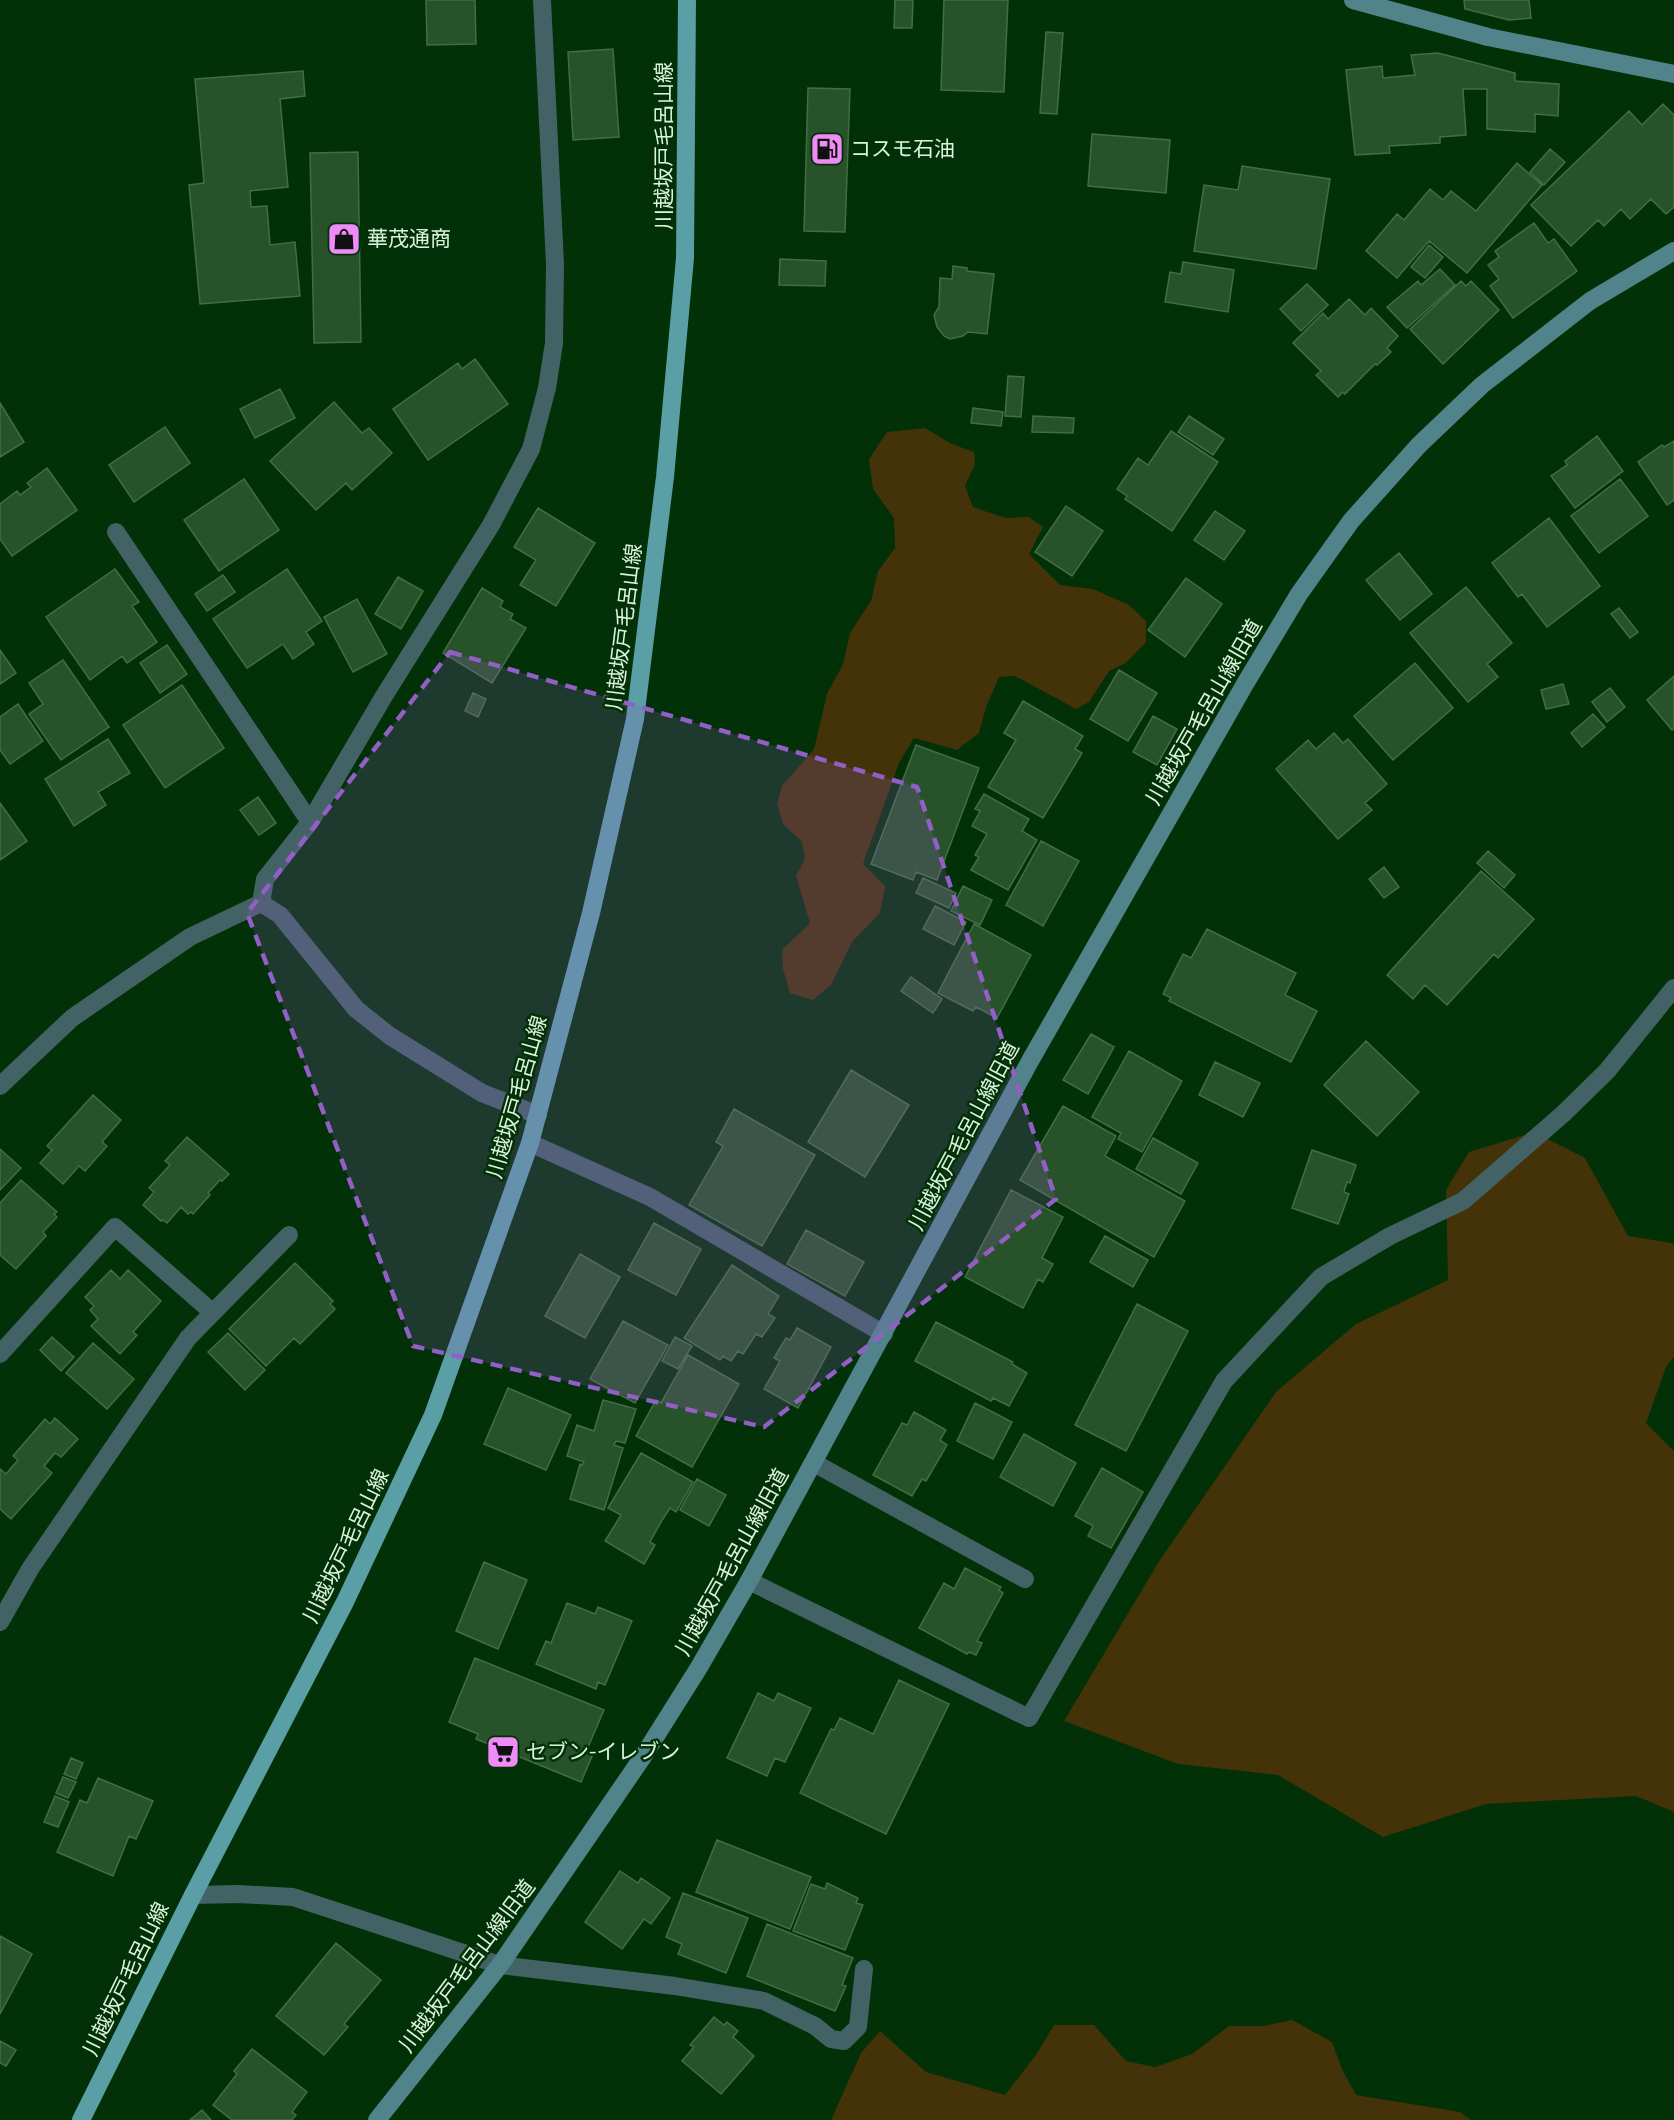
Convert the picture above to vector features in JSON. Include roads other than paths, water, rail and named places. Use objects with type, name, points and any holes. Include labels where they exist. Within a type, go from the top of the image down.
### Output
[{"type":"main road","name":"川越坂戸毛呂山線","points":[[81,2120],[193,1895],[345,1602],[433,1415],[530,1143],[591,913],[636,719],[665,477],[685,258],[687,0]]},
{"type":"street","points":[[261,903],[265,879],[310,822],[384,696],[491,525],[531,449],[547,388],[554,343],[555,264],[542,0]]},
{"type":"street","points":[[1353,0],[1488,37],[1674,74]]},
{"type":"street","name":"川越坂戸毛呂山線旧道","points":[[377,2120],[500,1965],[642,1758],[749,1581],[1030,1061],[1245,684],[1299,594],[1351,521],[1419,445],[1482,385],[1590,301],[1674,251]]},
{"type":"street","points":[[116,531],[310,822]]},
{"type":"street","points":[[261,903],[280,915],[356,1009],[390,1036],[482,1093],[538,1114]]},
{"type":"street","points":[[0,1086],[72,1018],[190,936],[261,903]]},
{"type":"street","points":[[749,1581],[1029,1718],[1224,1381],[1321,1277],[1390,1236],[1463,1201],[1513,1158],[1563,1114],[1606,1071],[1674,988]]},
{"type":"street","points":[[530,1143],[650,1197],[884,1334]]},
{"type":"street","points":[[0,1354],[115,1227],[212,1312]]},
{"type":"street","points":[[0,1622],[30,1569],[188,1338],[289,1235]]},
{"type":"street","points":[[814,1462],[1025,1579]]},
{"type":"street","points":[[193,1895],[239,1894],[293,1897],[500,1965],[675,1986],[764,2001],[815,2026],[831,2039],[844,2041],[858,2027],[864,1970]]},
{"type":"place","name":"コスモ石油","points":[[827,149]]},
{"type":"place","name":"華茂通商","points":[[344,239]]},
{"type":"place","name":"セブン-イレブン","points":[[503,1752]]}]
